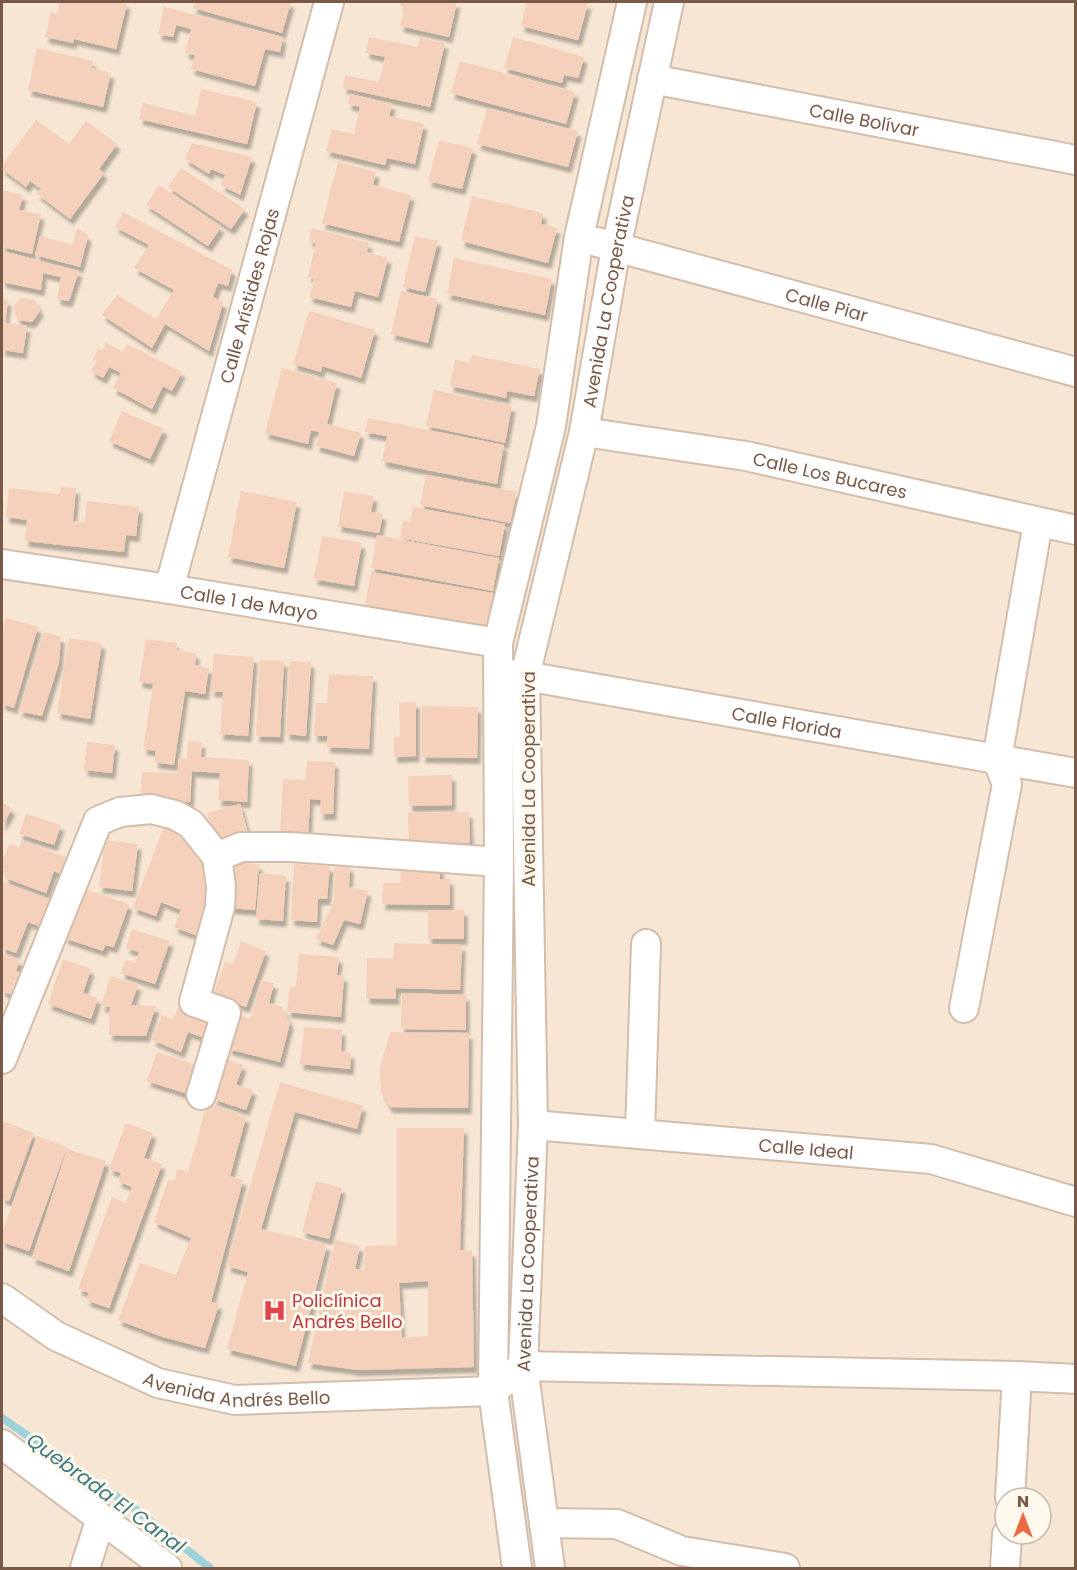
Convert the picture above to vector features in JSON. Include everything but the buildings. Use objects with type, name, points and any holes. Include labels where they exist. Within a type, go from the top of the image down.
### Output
[{"type":"street","name":"Calle Arístides Rojas","points":[[169,589],[328,2]]},
{"type":"street","name":"Avenida La Cooperativa","points":[[550,1569],[523,1366],[532,1125],[512,675],[498,643],[551,426],[579,237],[632,2]]},
{"type":"street","name":"Avenida La Cooperativa","points":[[517,1569],[493,1391],[499,862],[512,675],[584,432],[615,248],[669,2]]},
{"type":"street","name":"Calle Bolívar","points":[[652,79],[1076,160]]},
{"type":"street","name":"Calle Piar","points":[[579,237],[1076,372]]},
{"type":"street","name":"Calle Los Bucares","points":[[584,432],[746,456],[1076,530]]},
{"type":"street","points":[[964,1008],[1007,784],[997,759],[1038,523]]},
{"type":"street","name":"Calle 1 de Mayo","points":[[3,569],[169,589],[498,643]]},
{"type":"street","name":"Calle Florida","points":[[512,675],[1076,773]]},
{"type":"street","points":[[2,1059],[98,821],[120,813],[151,809],[175,814],[191,824],[217,857],[221,886],[220,907],[194,1002],[226,1013],[201,1095]]},
{"type":"street","points":[[217,857],[241,847],[291,847],[499,862]]},
{"type":"street","points":[[640,1134],[646,944]]},
{"type":"street","name":"Calle Ideal","points":[[532,1125],[931,1159],[1076,1202]]},
{"type":"street","name":"Avenida Andrés Bello","points":[[2,1298],[56,1336],[158,1383],[235,1400],[493,1391]]},
{"type":"street","points":[[493,1391],[523,1366],[1076,1379]]},
{"type":"street","points":[[1011,1486],[1017,1376]]},
{"type":"street","points":[[2,1444],[167,1569]]},
{"type":"street","points":[[85,1569],[101,1518]]},
{"type":"street","points":[[544,1523],[617,1524],[682,1551],[785,1569]]},
{"type":"street","points":[[1005,1569],[1006,1546]]},
{"type":"shaded area","points":[[2,2],[1075,2],[1075,1568],[2,1568]]},
{"type":"waterway","name":"Quebrada El Canal","points":[[2,1418],[135,1509],[210,1568]]},
{"type":"place","name":"Policlínica Andrés Bello","points":[[274,1310]]}]
